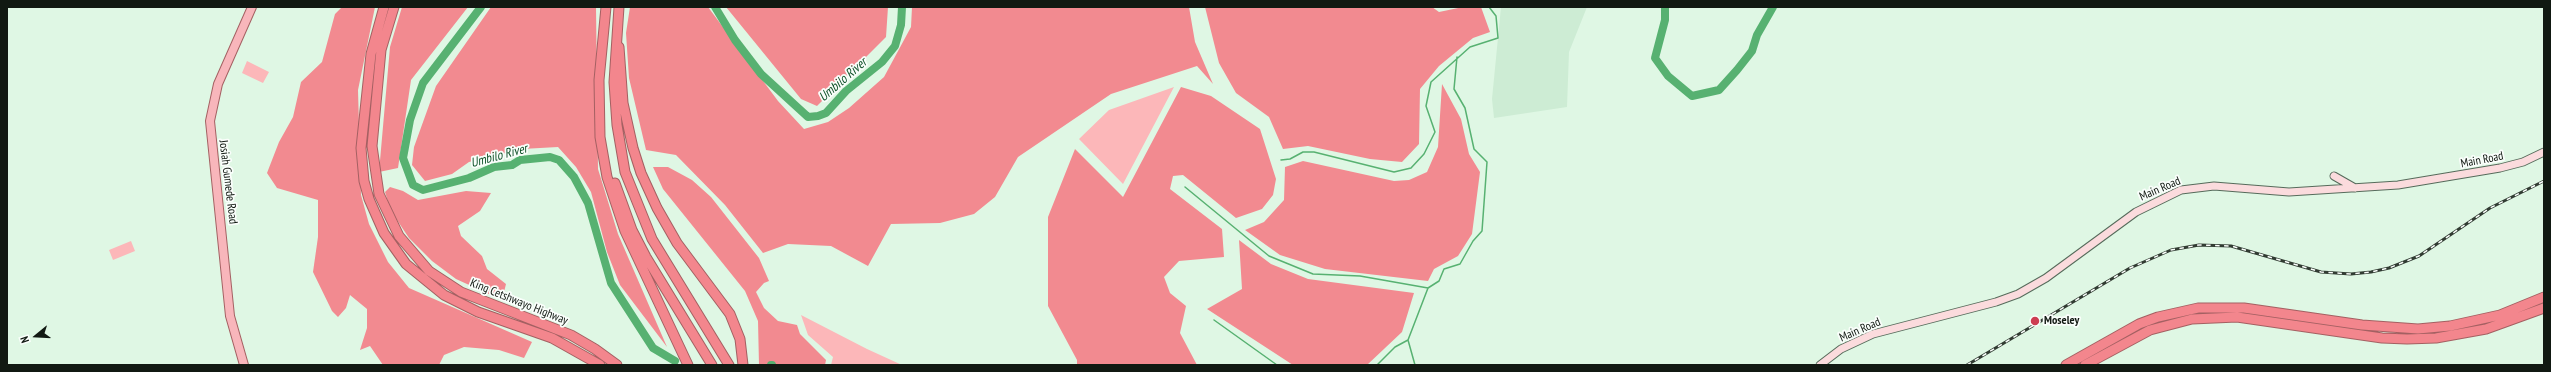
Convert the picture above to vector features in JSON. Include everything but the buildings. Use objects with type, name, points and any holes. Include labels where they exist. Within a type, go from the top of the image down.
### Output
[{"type":"highway","name":"King Cetshwayo Highway","points":[[384,7],[371,54],[361,148],[364,181],[369,199],[384,233],[406,264],[444,295],[478,312],[552,338],[600,365]]},
{"type":"highway","name":"King Cetshwayo Highway","points":[[394,7],[381,50],[372,146],[379,194],[399,236],[429,271],[461,292],[571,336],[595,348],[617,365]]},
{"type":"highway","points":[[606,7],[601,49],[600,103],[603,159],[617,212],[688,365]]},
{"type":"highway","points":[[619,7],[613,64],[614,102],[620,144],[630,187],[659,250],[730,365]]},
{"type":"highway","points":[[617,22],[623,104],[632,148],[641,173],[667,226],[686,256],[723,303],[736,326],[740,339],[743,365]]},
{"type":"highway","points":[[600,103],[611,168],[632,230],[657,277],[712,365]]},
{"type":"highway","points":[[2066,365],[2139,324],[2158,317],[2198,308],[2244,308],[2362,325],[2418,329],[2450,326],[2500,315],[2544,297]]},
{"type":"highway","points":[[2085,365],[2119,345],[2150,330],[2192,319],[2237,317],[2382,338],[2407,339],[2443,337],[2486,329],[2544,308]]},
{"type":"main road","name":"Josiah Gumede Road","points":[[244,365],[230,316],[210,121],[218,84],[252,7]]},
{"type":"main road","name":"Main Road","points":[[1820,365],[1841,349],[1872,334],[1996,302],[2018,294],[2046,278],[2136,212],[2174,192],[2205,186],[2272,192],[2405,185],[2514,164],[2544,152]]},
{"type":"main road","points":[[2334,176],[2355,188]]},
{"type":"shaded area","points":[[342,7],[375,7],[358,90],[361,195],[369,224],[388,262],[409,288],[532,342],[524,358],[499,350],[464,347],[444,355],[439,365],[383,365],[370,346],[360,350],[367,328],[367,309],[350,295],[346,308],[338,317],[332,311],[313,272],[318,237],[318,200],[277,188],[267,173],[279,142],[293,117],[301,82],[322,62],[335,14]]},
{"type":"shaded area","points":[[402,7],[468,7],[411,80],[398,168],[379,172],[390,47]]},
{"type":"shaded area","points":[[491,7],[596,7],[598,169],[618,234],[667,347],[620,285],[607,252],[591,192],[576,167],[558,147],[522,149],[469,162],[452,174],[425,181],[412,165],[414,147],[436,86]]},
{"type":"shaded area","points":[[630,7],[708,7],[778,101],[804,129],[828,122],[849,108],[884,77],[911,27],[912,7],[1189,7],[1195,42],[1213,84],[1197,66],[1111,94],[1018,157],[995,197],[974,214],[940,223],[891,224],[868,266],[831,246],[788,244],[763,253],[725,205],[676,155],[646,150],[629,78],[626,33]]},
{"type":"shaded area","points":[[726,7],[888,7],[886,37],[817,106],[801,99]]},
{"type":"shaded area","points":[[1205,7],[1432,7],[1439,12],[1463,7],[1481,7],[1490,32],[1473,38],[1439,66],[1420,89],[1419,144],[1402,162],[1370,159],[1308,146],[1283,149],[1269,117],[1236,93],[1219,63]]},
{"type":"shaded area","points":[[1501,7],[1587,7],[1569,52],[1567,107],[1494,118],[1492,99]]},
{"type":"shaded area","points":[[247,61],[269,72],[263,83],[242,73]]},
{"type":"shaded area","points":[[1442,84],[1461,119],[1469,154],[1480,172],[1472,234],[1458,256],[1434,269],[1428,281],[1325,269],[1280,255],[1245,230],[1264,222],[1284,200],[1285,167],[1303,161],[1394,181],[1409,180],[1427,172],[1438,147]]},
{"type":"shaded area","points":[[1174,87],[1123,184],[1079,139],[1109,110]]},
{"type":"shaded area","points":[[1181,87],[1211,96],[1260,129],[1276,179],[1273,195],[1262,209],[1236,218],[1183,175],[1173,176],[1170,189],[1222,229],[1224,257],[1179,261],[1164,277],[1170,293],[1186,306],[1180,333],[1197,365],[1077,365],[1077,360],[1048,306],[1048,217],[1075,149],[1123,197]]},
{"type":"shaded area","points":[[653,167],[668,167],[692,180],[711,197],[759,258],[769,281],[764,283],[756,292],[764,308],[778,321],[797,325],[800,334],[826,360],[825,365],[759,365],[758,321],[745,291],[663,189]]},
{"type":"shaded area","points":[[390,187],[403,191],[418,200],[466,191],[491,193],[480,211],[458,226],[461,236],[482,256],[487,269],[506,284],[502,300],[456,279],[432,261],[409,238],[391,211],[385,192]]},
{"type":"shaded area","points":[[1239,240],[1271,264],[1308,279],[1414,293],[1402,332],[1367,365],[1293,365],[1207,309],[1242,289]]},
{"type":"shaded area","points":[[131,241],[135,251],[113,260],[109,250]]},
{"type":"shaded area","points":[[801,315],[902,365],[831,365],[833,357],[808,335]]},
{"type":"waterway","name":"Umbilo River","points":[[481,7],[423,83],[410,120],[403,158],[413,185],[423,190],[469,178],[494,167],[512,165],[520,160],[550,157],[559,160],[574,177],[588,203],[611,283],[653,348],[675,361]]},
{"type":"waterway","name":"Umbilo River","points":[[715,7],[735,40],[761,74],[808,117],[826,113],[846,91],[882,62],[895,46],[901,25],[902,7]]},
{"type":"waterway","points":[[1281,160],[1290,159],[1303,152],[1314,152],[1394,172],[1411,168],[1424,154],[1435,132],[1426,106],[1431,82],[1470,47],[1498,38],[1496,16],[1489,7]]},
{"type":"waterway","name":"Umbilo River","points":[[1665,7],[1665,20],[1655,58],[1668,76],[1692,96],[1719,90],[1752,51],[1757,35],[1773,7]]},
{"type":"waterway","points":[[1415,365],[1408,340],[1428,288],[1439,281],[1444,269],[1460,264],[1473,241],[1482,231],[1487,162],[1474,149],[1465,108],[1454,89],[1457,57]]},
{"type":"waterway","points":[[1185,187],[1269,256],[1313,274],[1360,276],[1428,288]]},
{"type":"waterway","points":[[1214,320],[1277,365]]},
{"type":"waterway","points":[[1377,365],[1395,347],[1408,340]]},
{"type":"railway","points":[[1967,365],[2130,268],[2171,250],[2199,245],[2231,246],[2321,272],[2351,274],[2371,272],[2389,268],[2419,256],[2490,208],[2544,181]]},
{"type":"place","name":"Moseley","points":[[2035,321]]}]
